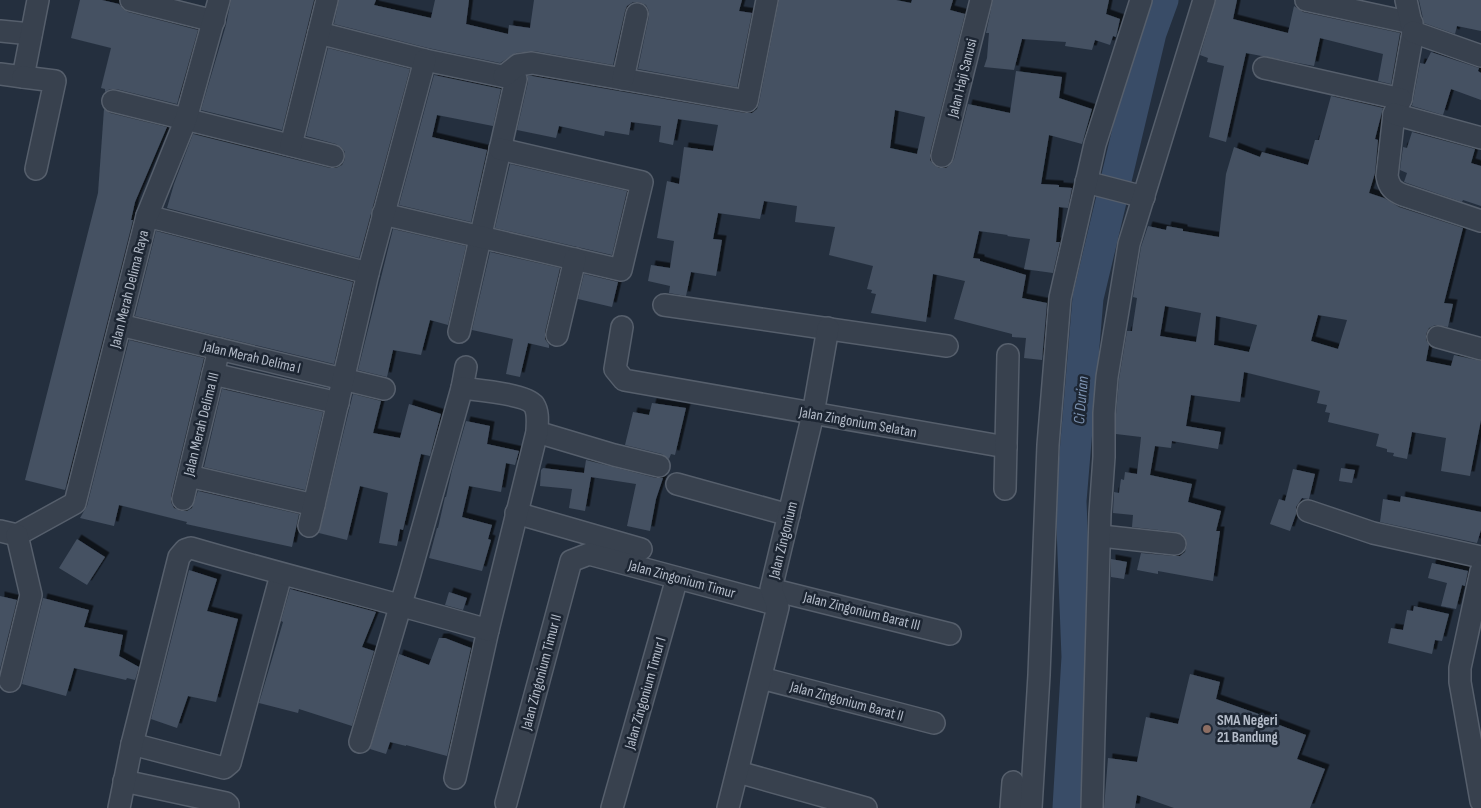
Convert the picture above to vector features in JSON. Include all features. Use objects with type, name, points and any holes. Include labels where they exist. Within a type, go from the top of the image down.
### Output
[{"type":"street","points":[[23,77],[38,0]]},
{"type":"street","name":"Jalan Merah Delima Raya","points":[[8,533],[75,503],[146,216],[186,119],[219,0]]},
{"type":"street","points":[[291,146],[327,0]]},
{"type":"street","points":[[504,76],[518,64],[532,63],[748,101],[767,0]]},
{"type":"street","name":"Jalan Haji Sanusi","points":[[942,156],[980,0]]},
{"type":"street","points":[[1031,808],[1039,675],[1048,445],[1060,298],[1092,184],[1095,144],[1140,0]]},
{"type":"street","points":[[1092,808],[1104,413],[1107,377],[1137,195],[1204,0]]},
{"type":"street","points":[[1306,0],[1412,28],[1481,56]]},
{"type":"street","points":[[1406,0],[1412,28],[1397,107],[1387,176],[1389,186],[1394,191],[1403,195],[1481,221]]},
{"type":"street","points":[[136,1],[214,21]]},
{"type":"street","points":[[623,79],[637,14]]},
{"type":"street","points":[[0,31],[31,34]]},
{"type":"street","points":[[319,33],[425,60],[516,79],[459,332]]},
{"type":"street","points":[[309,526],[368,273],[425,60]]},
{"type":"street","points":[[1264,68],[1397,107],[1481,138]]},
{"type":"street","points":[[0,74],[55,81],[36,170]]},
{"type":"street","points":[[113,101],[333,156]]},
{"type":"street","points":[[383,214],[621,270],[642,182],[500,149]]},
{"type":"street","points":[[1092,184],[1137,195]]},
{"type":"street","points":[[146,216],[368,273]]},
{"type":"street","points":[[557,336],[575,259]]},
{"type":"street","points":[[664,305],[947,346]]},
{"type":"street","name":"Jalan Merah Delima I","points":[[120,325],[384,389]]},
{"type":"street","name":"Jalan Zingonium Selatan","points":[[622,327],[615,369],[624,380],[711,396],[812,421],[1006,447]]},
{"type":"street","name":"Jalan Zingonium","points":[[728,808],[778,607],[771,589],[812,421],[828,328]]},
{"type":"street","points":[[1438,337],[1481,349]]},
{"type":"street","name":"Jalan Merah Delima III","points":[[183,499],[220,349]]},
{"type":"street","points":[[1005,489],[1008,355]]},
{"type":"street","points":[[360,742],[401,605],[462,388],[466,367]]},
{"type":"street","points":[[213,374],[338,403]]},
{"type":"street","points":[[455,778],[488,630],[537,432],[538,413],[533,404],[519,396],[462,388]]},
{"type":"street","points":[[537,432],[659,466]]},
{"type":"street","points":[[189,476],[314,505]]},
{"type":"street","points":[[677,484],[789,515]]},
{"type":"street","points":[[1308,511],[1374,533],[1481,557]]},
{"type":"street","points":[[516,513],[641,549]]},
{"type":"street","points":[[8,533],[31,595],[10,681]]},
{"type":"street","points":[[1101,536],[1175,544]]},
{"type":"street","points":[[119,808],[132,744],[181,554],[185,550],[191,548],[281,575],[401,605],[488,630]]},
{"type":"street","name":"Jalan Zingonium Timur","points":[[589,554],[767,602],[775,597]]},
{"type":"street","name":"Jalan Zingonium Timur II","points":[[506,803],[571,561],[589,554]]},
{"type":"street","points":[[1481,571],[1460,668],[1460,682],[1481,801]]},
{"type":"street","points":[[132,744],[224,768],[230,763],[281,575]]},
{"type":"street","name":"Jalan Zingonium Timur I","points":[[612,808],[677,578]]},
{"type":"street","name":"Jalan Zingonium Barat III","points":[[775,597],[782,592],[950,634]]},
{"type":"street","name":"Jalan Zingonium Barat II","points":[[761,678],[934,723]]},
{"type":"street","points":[[738,772],[866,808]]},
{"type":"street","points":[[124,782],[226,803],[228,808]]},
{"type":"street","points":[[1011,808],[1013,782]]},
{"type":"building","points":[[80,0],[102,0],[119,4],[128,12],[198,30],[177,104],[116,89],[110,89],[105,92],[105,89],[101,88],[111,48],[71,38]]},
{"type":"building","points":[[231,0],[314,0],[282,130],[201,110],[226,25]]},
{"type":"building","points":[[339,0],[376,0],[374,5],[431,18],[435,0],[469,0],[466,24],[508,34],[509,25],[530,28],[534,0],[742,0],[739,11],[752,13],[737,87],[638,69],[649,16],[646,5],[639,2],[633,2],[627,6],[613,65],[534,51],[516,53],[500,63],[428,48],[334,24]]},
{"type":"building","points":[[779,0],[896,0],[911,3],[912,0],[953,0],[950,10],[965,14],[930,153],[930,160],[939,168],[946,168],[954,159],[968,104],[1010,113],[1016,71],[1062,77],[1059,98],[1092,109],[1082,144],[1049,135],[1041,184],[1072,188],[1068,208],[1059,207],[1056,242],[1060,242],[1053,273],[1024,269],[1030,239],[979,231],[973,258],[1026,275],[1022,298],[1047,303],[1042,360],[1024,358],[1026,338],[1012,337],[1012,334],[954,319],[965,281],[933,274],[926,322],[871,313],[876,294],[871,293],[872,290],[867,289],[873,266],[829,255],[835,227],[795,222],[797,206],[764,201],[760,219],[718,213],[713,239],[722,240],[716,276],[691,272],[686,296],[669,293],[670,286],[648,281],[651,265],[670,268],[674,241],[657,238],[667,181],[679,184],[684,147],[713,151],[718,125],[678,119],[673,145],[659,142],[661,126],[631,122],[629,135],[605,131],[604,136],[559,126],[556,138],[517,130],[528,76],[745,113],[752,113],[757,109]],"holes":[[[895,110],[925,117],[917,154],[890,148]]]},
{"type":"building","points":[[993,0],[1109,0],[1106,14],[1120,19],[1116,37],[1113,36],[1110,45],[1095,40],[1092,50],[1065,46],[1066,42],[1022,39],[1014,70],[984,67],[987,58],[989,33],[986,33]]},
{"type":"building","points":[[1216,0],[1237,0],[1233,19],[1288,33],[1294,6],[1303,12],[1400,33],[1391,84],[1378,81],[1383,54],[1320,38],[1314,66],[1246,53],[1226,142],[1209,137],[1224,66],[1207,62],[1208,58],[1200,55]]},
{"type":"building","points":[[1419,0],[1481,0],[1481,31],[1457,26],[1455,34],[1424,23]]},
{"type":"building","points":[[328,48],[410,69],[359,258],[167,208],[193,134],[330,168],[342,165],[345,159],[345,152],[341,147],[306,136]]},
{"type":"building","points":[[1431,52],[1479,68],[1478,71],[1481,73],[1481,100],[1451,89],[1443,115],[1412,106],[1420,63],[1425,64]]},
{"type":"building","points":[[434,75],[501,89],[493,126],[437,115],[432,137],[487,150],[471,222],[399,205]]},
{"type":"building","points":[[1331,96],[1383,108],[1375,139],[1378,140],[1375,173],[1369,193],[1384,198],[1399,207],[1463,228],[1444,303],[1453,304],[1448,327],[1435,325],[1429,328],[1426,334],[1426,340],[1429,345],[1426,361],[1451,366],[1454,355],[1481,361],[1481,420],[1470,476],[1441,471],[1446,438],[1412,432],[1407,459],[1393,456],[1394,453],[1387,452],[1387,449],[1376,446],[1379,434],[1328,422],[1330,413],[1325,412],[1327,405],[1317,403],[1320,391],[1244,372],[1240,402],[1191,395],[1186,426],[1221,432],[1218,449],[1172,441],[1171,448],[1155,446],[1150,475],[1192,484],[1188,502],[1221,511],[1216,531],[1220,531],[1213,581],[1158,571],[1158,574],[1137,570],[1141,553],[1180,556],[1185,552],[1187,545],[1186,539],[1182,534],[1132,527],[1133,515],[1113,513],[1114,492],[1119,493],[1121,479],[1124,480],[1125,472],[1137,474],[1141,437],[1116,434],[1116,414],[1119,379],[1127,331],[1132,331],[1137,298],[1133,297],[1141,247],[1148,226],[1166,230],[1167,226],[1183,229],[1183,231],[1219,237],[1226,174],[1234,147],[1260,157],[1262,152],[1308,165],[1315,140],[1319,140]],"holes":[[[1165,306],[1201,313],[1196,342],[1160,336]],[[1318,315],[1347,320],[1338,349],[1311,341]],[[1216,316],[1257,325],[1249,352],[1214,345]]]},
{"type":"building","points":[[104,109],[110,113],[167,127],[135,202],[131,220],[133,220],[65,490],[25,480],[98,193]]},
{"type":"building","points":[[1412,132],[1475,149],[1471,163],[1481,166],[1481,206],[1463,200],[1462,202],[1404,182],[1407,173],[1400,170],[1403,147],[1407,148]]},
{"type":"building","points":[[510,164],[627,191],[612,255],[495,228]]},
{"type":"building","points":[[393,229],[466,246],[448,325],[430,320],[421,355],[393,350],[387,377],[358,370]]},
{"type":"building","points":[[156,231],[353,282],[334,364],[135,316]]},
{"type":"building","points":[[490,252],[560,268],[545,332],[545,339],[549,348],[528,343],[520,377],[506,374],[513,339],[472,330]]},
{"type":"building","points":[[584,274],[618,282],[612,307],[578,299]]},
{"type":"building","points":[[129,340],[204,358],[171,496],[174,508],[187,511],[192,508],[198,491],[299,514],[292,547],[186,524],[187,522],[119,505],[114,526],[80,518],[87,506]]},
{"type":"building","points":[[222,389],[323,412],[305,490],[204,467]]},
{"type":"building","points":[[353,394],[381,401],[373,433],[400,438],[409,404],[441,414],[430,456],[421,454],[403,530],[400,529],[397,546],[379,543],[388,493],[360,486],[347,540],[319,533]]},
{"type":"building","points":[[652,403],[686,408],[675,455],[671,454],[669,459],[662,454],[625,445],[633,412],[649,415]]},
{"type":"building","points":[[466,421],[490,426],[487,444],[519,451],[515,465],[506,463],[501,492],[469,486],[462,517],[492,525],[488,539],[491,540],[482,571],[429,558]]},
{"type":"building","points":[[586,460],[656,478],[663,478],[656,499],[650,531],[627,526],[636,484],[591,477],[585,511],[569,508],[572,489],[540,486],[541,470],[543,468],[584,473]]},
{"type":"building","points":[[1341,468],[1355,470],[1352,483],[1339,481]]},
{"type":"building","points":[[1293,469],[1315,474],[1309,499],[1302,498],[1296,507],[1296,514],[1290,531],[1270,524],[1279,499],[1285,501]]},
{"type":"building","points":[[1401,496],[1481,512],[1481,530],[1477,543],[1380,522],[1383,499],[1400,502]]},
{"type":"building","points":[[77,539],[105,557],[87,585],[59,568]]},
{"type":"building","points":[[1111,559],[1127,562],[1124,579],[1111,577]]},
{"type":"building","points":[[1432,563],[1468,571],[1465,586],[1462,585],[1456,609],[1441,606],[1447,583],[1428,578]]},
{"type":"building","points":[[189,570],[217,579],[207,611],[238,619],[216,702],[188,696],[177,728],[151,719]]},
{"type":"building","points":[[290,589],[376,612],[362,647],[374,651],[352,726],[299,709],[298,713],[259,703],[283,622],[281,621]]},
{"type":"building","points":[[449,592],[467,598],[463,610],[445,605]]},
{"type":"building","points":[[0,596],[17,600],[0,669]]},
{"type":"building","points":[[43,598],[89,610],[84,627],[123,635],[119,656],[139,667],[135,680],[127,678],[126,680],[74,668],[66,696],[22,684]]},
{"type":"building","points":[[1414,606],[1449,614],[1442,641],[1435,640],[1432,654],[1388,643],[1391,628],[1403,630],[1407,610],[1413,611]]},
{"type":"building","points":[[439,638],[445,638],[471,648],[447,756],[390,742],[386,754],[370,749],[399,654],[429,665]]},
{"type":"building","name":"SMA Negeri 21 Bandung","points":[[1190,674],[1220,682],[1216,699],[1267,717],[1266,720],[1306,735],[1297,759],[1325,769],[1310,808],[1174,808],[1137,795],[1135,808],[1104,808],[1108,758],[1137,762],[1146,717],[1178,724]]},
{"type":"waterway","name":"Ci Durian","points":[[1068,808],[1077,657],[1071,501],[1088,298],[1151,33],[1163,0]]},
{"type":"place","name":"SMA Negeri 21 Bandung","points":[[1207,729]]}]
